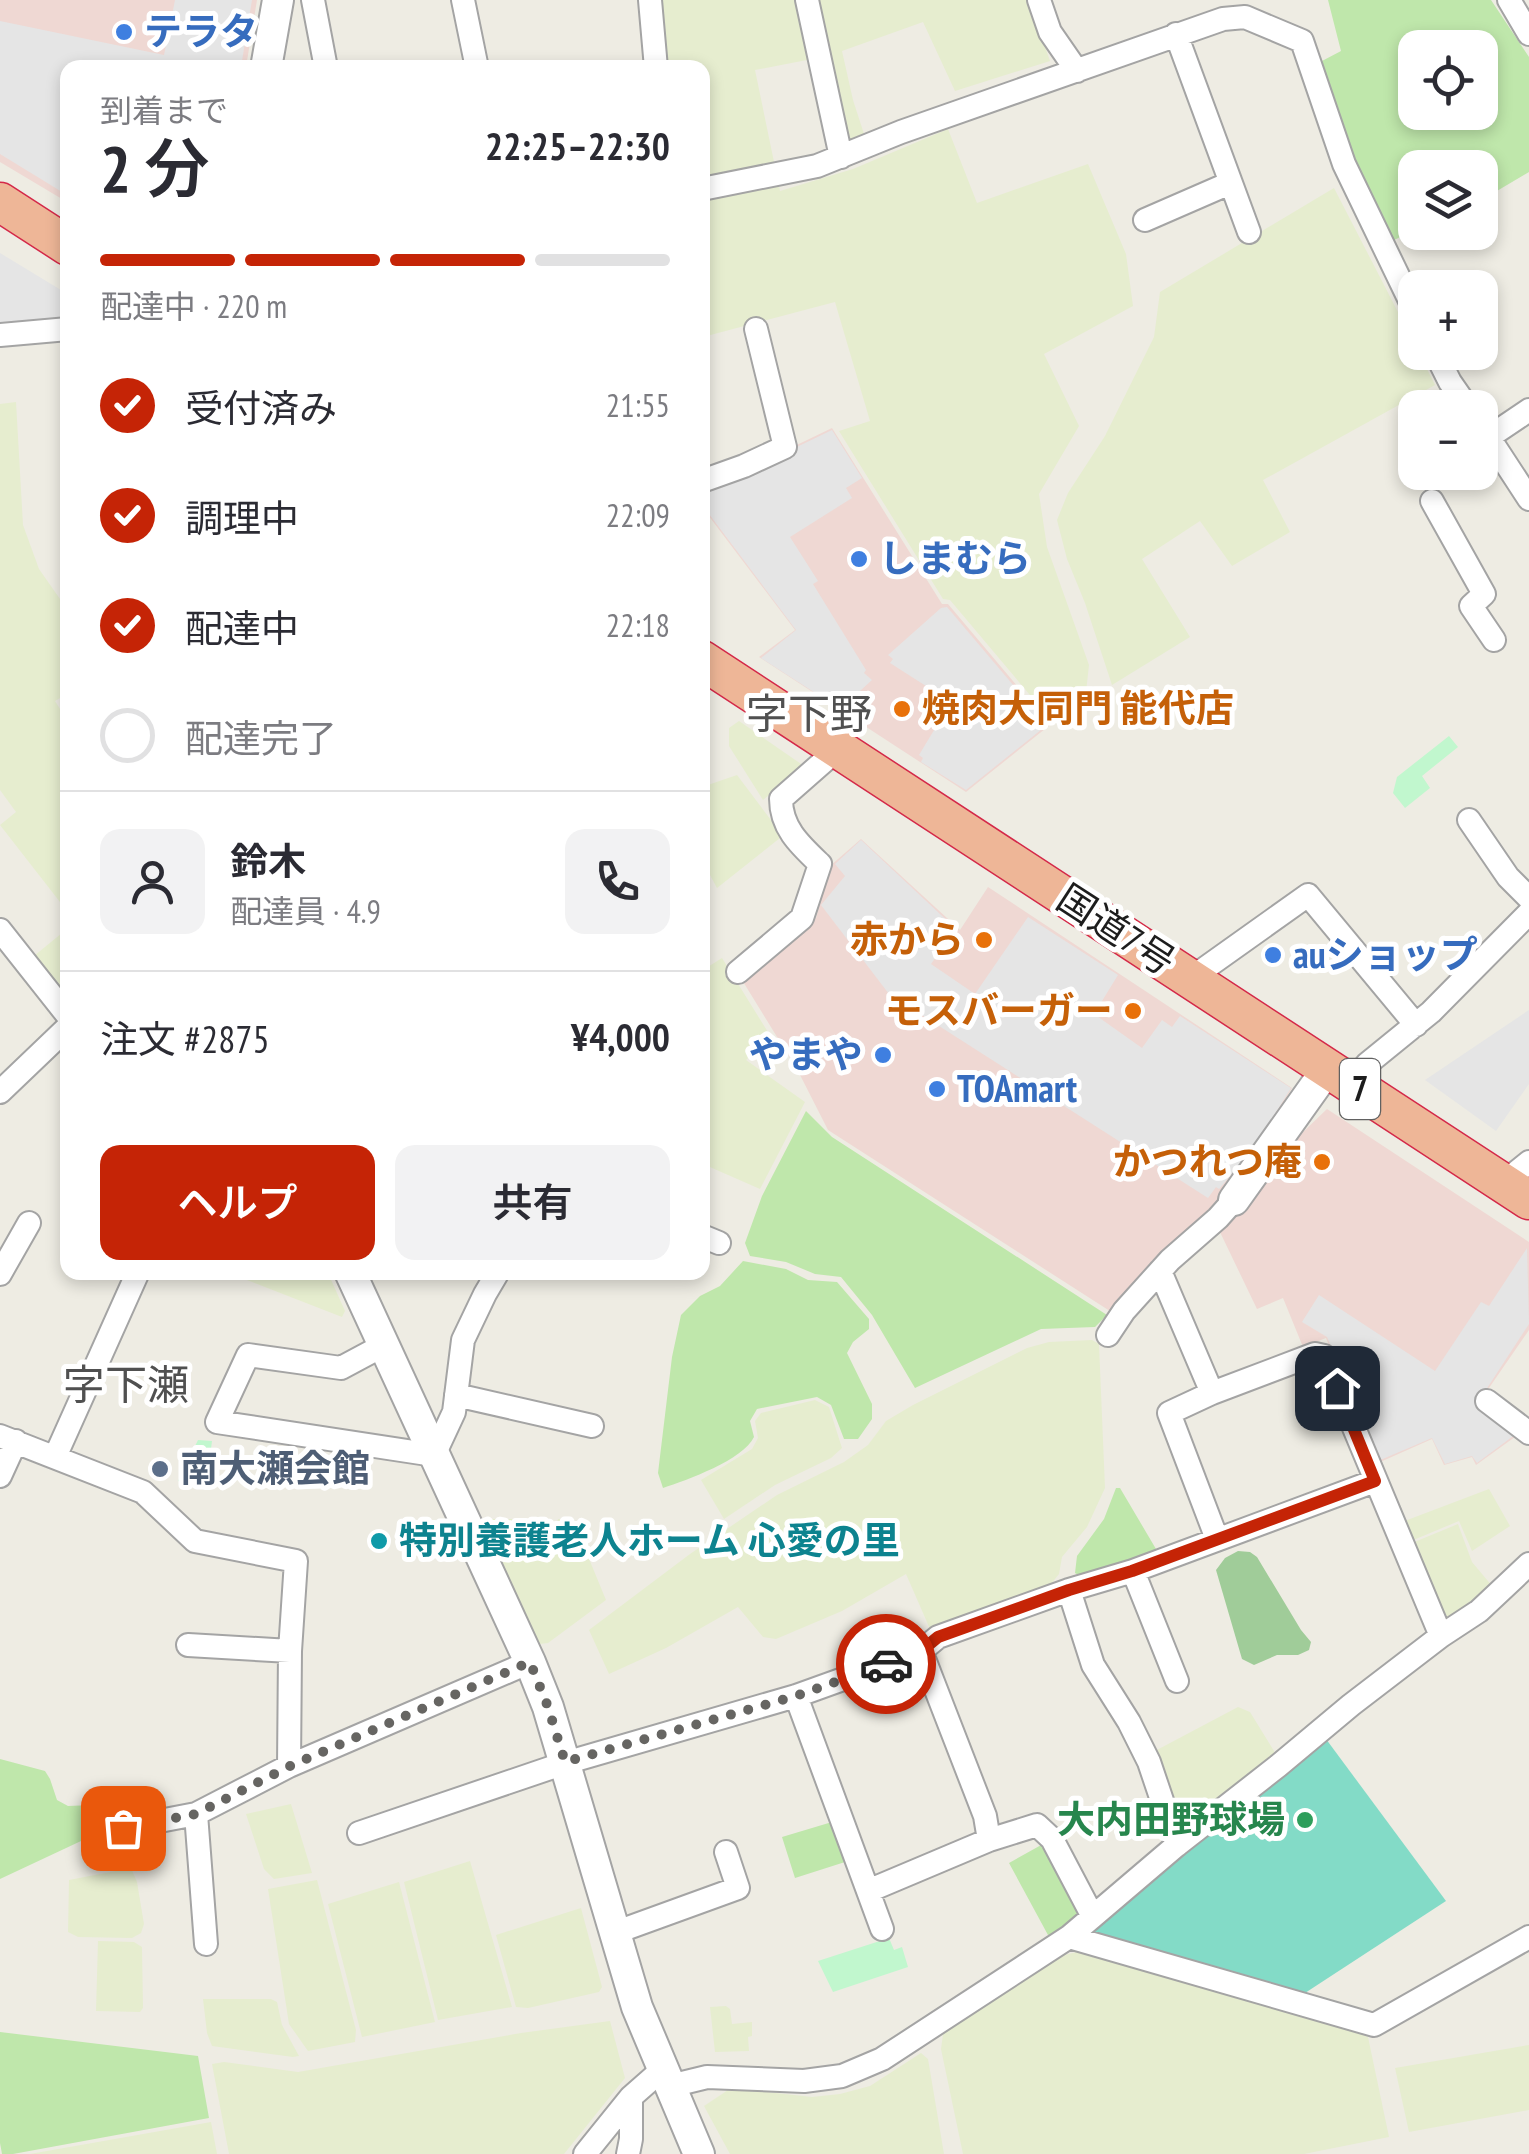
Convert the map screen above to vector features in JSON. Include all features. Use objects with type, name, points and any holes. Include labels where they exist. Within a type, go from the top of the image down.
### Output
[{"type":"highway","points":[[0,202],[60,241]]},
{"type":"highway","name":"国道7号","points":[[710,665],[1339,1076],[1520,1182]]},
{"type":"street","points":[[267,60],[278,0]]},
{"type":"street","points":[[313,0],[324,60]]},
{"type":"street","points":[[463,0],[475,60]]},
{"type":"street","points":[[650,0],[655,60]]},
{"type":"street","points":[[807,0],[841,157]]},
{"type":"street","points":[[1040,0],[1050,32],[1077,71]]},
{"type":"street","points":[[1509,0],[1529,34]]},
{"type":"street","points":[[710,189],[817,166],[1176,34],[1223,19],[1245,17],[1302,41],[1344,164],[1398,276]]},
{"type":"street","points":[[1176,34],[1249,232]]},
{"type":"street","points":[[1144,220],[1230,183]]},
{"type":"street","points":[[710,478],[785,447],[756,329]]},
{"type":"street","points":[[0,335],[60,330]]},
{"type":"street","points":[[1498,425],[1529,410]]},
{"type":"street","points":[[1498,451],[1529,499]]},
{"type":"street","points":[[1432,501],[1484,594],[1471,606],[1494,640]]},
{"type":"street","points":[[738,972],[802,918],[820,864],[791,835],[782,799],[839,748]]},
{"type":"street","points":[[1470,820],[1508,877],[1529,898]]},
{"type":"street","points":[[1190,978],[1308,895],[1416,1025]]},
{"type":"street","points":[[1108,1335],[1160,1271],[1218,1218],[1339,1076],[1366,1064],[1416,1025],[1529,913]]},
{"type":"street","points":[[0,930],[60,1006]]},
{"type":"street","points":[[0,1092],[60,1035]]},
{"type":"street","points":[[0,1274],[29,1223]]},
{"type":"street","points":[[1160,1271],[1212,1393]]},
{"type":"street","points":[[55,1457],[134,1280]]},
{"type":"street","points":[[354,1280],[548,1707],[637,2007],[700,2154]]},
{"type":"street","points":[[434,1456],[454,1412],[463,1340],[493,1280]]},
{"type":"street","points":[[384,1345],[341,1368],[248,1355],[217,1422],[434,1456]]},
{"type":"street","points":[[1217,1538],[1170,1413],[1315,1354],[1324,1356],[1441,1636]]},
{"type":"street","points":[[456,1395],[592,1426]]},
{"type":"street","points":[[1487,1401],[1529,1433]]},
{"type":"street","points":[[0,1476],[8,1439],[142,1492],[195,1541],[296,1561],[290,1651],[290,1766]]},
{"type":"street","points":[[359,1833],[565,1762],[796,1696],[921,1651],[938,1637],[1132,1571],[1375,1481]]},
{"type":"street","points":[[585,2154],[632,2097],[667,2077],[804,2081],[842,2076],[882,2058],[1069,1937],[1351,1704],[1479,1611],[1529,1564]]},
{"type":"street","points":[[1132,1571],[1177,1681]]},
{"type":"street","points":[[1069,1590],[1094,1665],[1150,1762],[1177,1845]]},
{"type":"street","points":[[188,1645],[290,1651]]},
{"type":"street","points":[[921,1651],[985,1816],[989,1840]]},
{"type":"street","points":[[123,1828],[196,1814],[290,1766],[530,1662]]},
{"type":"street","points":[[796,1696],[882,1929]]},
{"type":"street","points":[[196,1814],[206,1944]]},
{"type":"street","points":[[868,1891],[989,1840],[1037,1825],[1052,1839],[1092,1915]]},
{"type":"street","points":[[614,1933],[738,1888],[726,1852]]},
{"type":"street","points":[[1069,1937],[1374,2026],[1529,1938]]},
{"type":"street","points":[[628,2154],[632,2097]]},
{"type":"shaded area","points":[[0,0],[257,0],[247,60],[60,60],[60,198],[0,162]]},
{"type":"shaded area","points":[[175,0],[252,0],[242,60],[60,60],[60,191],[0,154],[0,21],[164,55]]},
{"type":"shaded area","points":[[0,253],[60,289],[60,317],[0,327]]},
{"type":"shaded area","points":[[832,428],[942,604],[948,604],[1050,725],[966,792],[759,657],[795,630],[710,518],[710,484]]},
{"type":"shaded area","points":[[832,430],[862,478],[846,488],[852,498],[790,537],[818,581],[813,584],[866,670],[864,673],[872,680],[849,701],[841,694],[834,705],[761,658],[796,630],[710,515],[710,485]]},
{"type":"shaded area","points":[[947,607],[1047,725],[966,790],[921,762],[923,758],[919,755],[951,702],[890,663],[893,659],[888,655],[941,608]]},
{"type":"shaded area","points":[[861,839],[960,930],[988,887],[1292,1088],[1255,1149],[1221,1190],[1214,1209],[1113,1313],[828,1130],[798,1071],[742,980],[816,918],[830,866]]},
{"type":"shaded area","points":[[861,840],[956,929],[931,964],[975,994],[1028,917],[1118,975],[1094,1014],[1142,1048],[1162,1020],[1172,1027],[1180,1016],[1291,1088],[1254,1148],[1219,1189],[1216,1187],[1208,1198],[889,994],[821,905],[845,876],[835,864]]},
{"type":"shaded area","points":[[1529,1010],[1529,1084],[1496,1131],[1425,1080]]},
{"type":"shaded area","points":[[1327,1109],[1529,1242],[1529,1330],[1480,1401],[1519,1434],[1476,1465],[1472,1457],[1444,1465],[1432,1439],[1378,1463],[1326,1338],[1303,1347],[1283,1298],[1257,1309],[1219,1230],[1247,1204],[1299,1136]]},
{"type":"shaded area","points":[[1527,1248],[1529,1324],[1478,1402],[1516,1434],[1477,1463],[1472,1456],[1445,1464],[1432,1438],[1378,1461],[1327,1337],[1302,1322],[1319,1295],[1435,1371],[1481,1302],[1489,1306]]},
{"type":"shaded area","name":"大内田野球場","points":[[1326,1739],[1446,1901],[1305,1993],[1082,1936]]},
{"type":"green space","points":[[650,0],[1029,0],[1050,61],[955,91],[923,22],[842,51],[865,137],[827,145],[812,59],[755,70],[780,191],[853,169],[948,129],[977,203],[1088,164],[1126,254],[1133,306],[1044,354],[1079,426],[1039,494],[1047,547],[1089,665],[1085,701],[1051,720],[950,600],[943,599],[839,431],[870,421],[835,302],[710,335],[710,60],[655,60]]},
{"type":"green space","points":[[1328,0],[1491,0],[1529,57],[1529,172],[1498,190],[1498,150],[1398,150],[1398,238],[1392,241],[1352,166],[1322,61],[1341,51]]},
{"type":"green space","points":[[1334,188],[1398,312],[1398,370],[1428,370],[1435,385],[1426,390],[1398,390],[1398,405],[1263,480],[1290,532],[1232,566],[1200,521],[1142,559],[1190,637],[1112,685],[1057,520],[1068,493],[1105,436],[1154,337],[1160,292]]},
{"type":"green space","points":[[16,402],[23,525],[39,569],[60,599],[60,698],[55,701],[60,709],[60,902],[0,825],[16,812],[0,790],[0,404]]},
{"type":"green space","points":[[739,721],[804,766],[763,800],[729,746],[729,728]]},
{"type":"green space","points":[[1449,736],[1458,747],[1422,776],[1430,788],[1405,808],[1393,793],[1397,777]]},
{"type":"green space","points":[[737,775],[780,832],[780,838],[717,888],[710,875],[710,784]]},
{"type":"green space","points":[[60,935],[60,993],[29,960]]},
{"type":"green space","points":[[722,958],[771,1037],[746,1060],[805,1102],[760,1189],[710,1167],[710,966]]},
{"type":"green space","points":[[806,1111],[832,1137],[1107,1315],[1095,1327],[1041,1329],[915,1388],[872,1315],[841,1277],[750,1256],[745,1243],[762,1196]]},
{"type":"green space","points":[[743,1261],[786,1269],[808,1280],[837,1282],[869,1319],[869,1329],[853,1342],[847,1353],[872,1404],[872,1419],[858,1439],[844,1439],[831,1405],[817,1397],[757,1409],[750,1421],[754,1437],[739,1454],[663,1488],[658,1473],[681,1315],[700,1296],[720,1286]]},
{"type":"green space","points":[[247,1280],[331,1280],[345,1311],[342,1317]]},
{"type":"green space","points":[[1092,1340],[1099,1344],[1105,1488],[1087,1527],[1062,1557],[1059,1574],[1051,1584],[930,1629],[906,1574],[842,1611],[776,1639],[763,1637],[738,1607],[666,1648],[609,1674],[589,1630],[690,1554],[777,1495],[844,1462],[868,1445],[886,1421],[913,1405],[1027,1348],[1049,1342]]},
{"type":"green space","points":[[815,1400],[829,1407],[842,1448],[724,1519],[701,1480],[752,1449],[758,1438],[755,1421],[761,1413]]},
{"type":"green space","points":[[198,1440],[212,1441],[206,1488],[178,1481]]},
{"type":"green space","points":[[1116,1488],[1120,1488],[1156,1549],[1153,1555],[1087,1580],[1075,1573],[1077,1556],[1104,1519]]},
{"type":"green space","points":[[1489,1489],[1510,1526],[1472,1551],[1459,1521],[1411,1541],[1402,1522]]},
{"type":"green space","points":[[480,1519],[523,1519],[556,1527],[558,1519],[573,1520],[606,1600],[548,1643],[539,1644]]},
{"type":"green space","points":[[1458,1524],[1472,1562],[1493,1587],[1455,1619],[1440,1614],[1412,1543]]},
{"type":"green space","points":[[1238,1551],[1257,1557],[1311,1642],[1309,1650],[1298,1655],[1277,1655],[1254,1665],[1242,1659],[1216,1570],[1225,1558]]},
{"type":"green space","points":[[1238,1707],[1250,1712],[1274,1751],[1275,1760],[1182,1827],[1153,1752]]},
{"type":"green space","points":[[0,1759],[45,1771],[57,1800],[68,1806],[118,1804],[129,1813],[128,1819],[0,1879]]},
{"type":"green space","points":[[291,1804],[312,1873],[274,1879],[264,1869],[246,1814]]},
{"type":"green space","points":[[832,1822],[845,1862],[795,1878],[782,1837]]},
{"type":"green space","points":[[1043,1844],[1079,1911],[1077,1919],[1052,1935],[1048,1935],[1009,1863]]},
{"type":"green space","points":[[470,1861],[512,2007],[438,2020],[404,1882]]},
{"type":"green space","points":[[131,1868],[144,1924],[141,1933],[132,1938],[78,1937],[68,1932],[69,1880]]},
{"type":"green space","points":[[317,1880],[356,2030],[355,2042],[308,2051],[289,2024],[268,1889]]},
{"type":"green space","points":[[399,1882],[435,2022],[362,2037],[328,1904]]},
{"type":"green space","points":[[581,1908],[602,1987],[599,1992],[528,2008],[516,2007],[496,1935]]},
{"type":"green space","points":[[889,1938],[894,1950],[902,1947],[908,1967],[833,1992],[818,1961]]},
{"type":"green space","points":[[98,1941],[134,1942],[142,1947],[140,2012],[96,2011]]},
{"type":"green space","points":[[1081,1951],[1352,2029],[1368,2037],[1389,2137],[1304,2154],[963,2154],[941,2049],[943,2034],[1060,1956]]},
{"type":"green space","points":[[203,1999],[277,2002],[282,2025],[299,2056],[212,2046]]},
{"type":"green space","points":[[726,2006],[732,2024],[752,2022],[749,2051],[715,2052],[710,2007]]},
{"type":"green space","points":[[610,2021],[625,2078],[564,2154],[229,2154],[212,2064],[224,2062],[298,2072]]},
{"type":"green space","points":[[0,2032],[198,2056],[209,2118],[2,2154]]},
{"type":"green space","points":[[1529,2045],[1529,2110],[1409,2132],[1395,2068]]},
{"type":"green space","points":[[921,2053],[928,2059],[944,2154],[730,2154],[704,2106],[731,2088],[812,2097],[840,2094],[870,2086]]},
{"type":"green space","points":[[211,2122],[217,2154],[30,2154]]},
{"type":"way so far","points":[[123,1828],[196,1814],[290,1766],[530,1662],[565,1762],[796,1696],[886,1664]]},
{"type":"place","name":"テラタ","points":[[124,32]]},
{"type":"place","name":"しまむら","points":[[859,559]]},
{"type":"place","name":"焼肉大同門 能代店","points":[[902,709]]},
{"type":"place","name":"赤から","points":[[984,940]]},
{"type":"place","name":"auショップ","points":[[1273,955]]},
{"type":"place","name":"モスバーガー","points":[[1133,1011]]},
{"type":"place","name":"やまや","points":[[883,1055]]},
{"type":"place","name":"TOAmart","points":[[937,1089]]},
{"type":"place","name":"かつれつ庵","points":[[1322,1162]]},
{"type":"place","name":"南大瀬会館","points":[[160,1469]]},
{"type":"place","name":"特別養護老人ホーム 心愛の里","points":[[379,1541]]},
{"type":"place","name":"大内田野球場","points":[[1305,1820]]},
{"type":"district","name":"字下野","points":[[809,714]]},
{"type":"district","name":"字下瀬","points":[[126,1385]]},
{"type":"route","points":[[886,1664],[921,1651],[938,1637],[1132,1571],[1375,1481],[1337,1388]]}]
